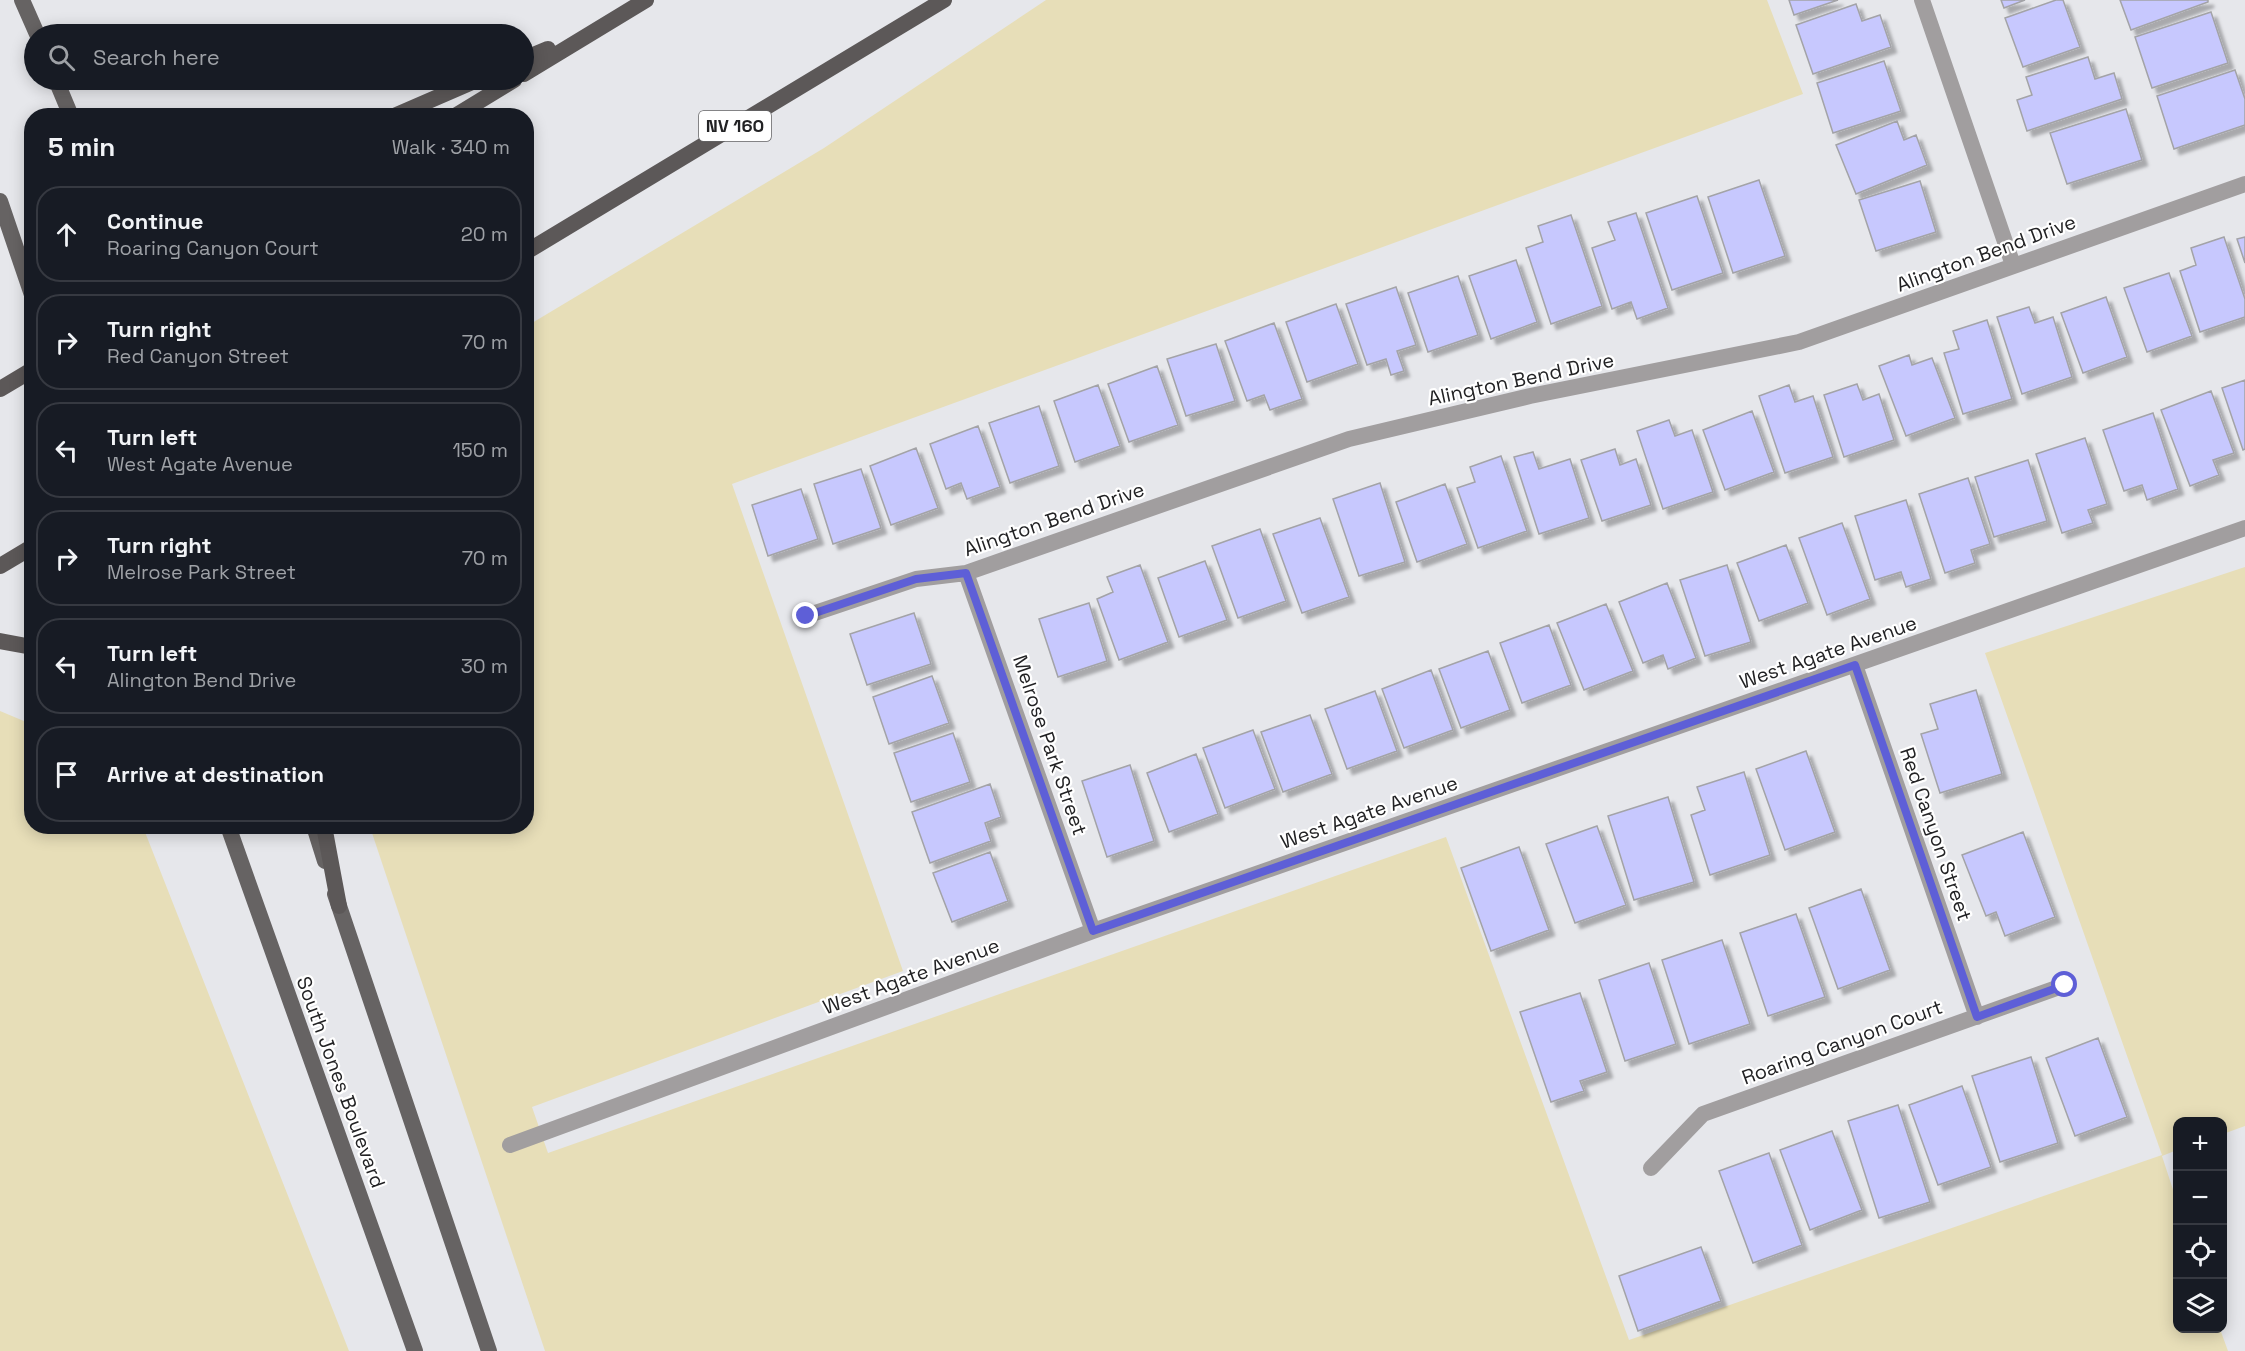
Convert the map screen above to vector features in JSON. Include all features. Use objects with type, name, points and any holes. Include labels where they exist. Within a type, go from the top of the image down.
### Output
[{"type":"highway","points":[[534,68],[646,0]]},
{"type":"highway","name":"NV 160","points":[[534,247],[944,0]]},
{"type":"highway","points":[[534,55],[606,23]]},
{"type":"highway","points":[[412,108],[454,90]]},
{"type":"highway","points":[[467,108],[497,90]]},
{"type":"highway","points":[[0,389],[24,375]]},
{"type":"highway","points":[[0,566],[24,552]]},
{"type":"highway","points":[[0,641],[24,646]]},
{"type":"highway","points":[[326,834],[339,906]]},
{"type":"main road","points":[[22,0],[33,24]]},
{"type":"main road","points":[[60,90],[68,108]]},
{"type":"main road","points":[[0,201],[24,272]]},
{"type":"main road","name":"South Jones Boulevard","points":[[231,834],[415,1351]]},
{"type":"main road","points":[[316,834],[489,1351]]},
{"type":"street","points":[[1922,0],[2013,265]]},
{"type":"street","name":"Alington Bend Drive","points":[[806,616],[916,579],[966,573],[1349,439],[1530,396],[1799,342],[2245,184]]},
{"type":"street","name":"West Agate Avenue","points":[[510,1145],[1093,931],[2245,528]]},
{"type":"street","name":"Melrose Park Street","points":[[966,573],[1093,931]]},
{"type":"street","name":"Red Canyon Street","points":[[1855,665],[1977,1017]]},
{"type":"street","name":"Roaring Canyon Court","points":[[1651,1168],[1703,1114],[2065,985]]},
{"type":"sand","points":[[1046,0],[1767,0],[1803,94],[732,484],[903,971],[532,1107],[548,1153],[1446,837],[1629,1340],[2162,1155],[1985,653],[2245,567],[2245,1126],[2227,1133],[2227,1117],[2173,1117],[2173,1152],[2162,1156],[2173,1190],[2173,1333],[2221,1333],[2228,1351],[545,1351],[372,834],[534,834],[534,322],[824,148]]},
{"type":"sand","points":[[0,711],[24,721],[24,834],[146,834],[349,1351],[0,1351]]},
{"type":"building","points":[[1789,0],[1838,0],[1794,15]]},
{"type":"building","points":[[2001,0],[2025,0],[2004,8]]},
{"type":"building","points":[[2056,0],[2063,0],[2080,47],[2023,67],[2005,18]]},
{"type":"building","points":[[2120,0],[2208,0],[2208,2],[2131,30]]},
{"type":"building","points":[[1856,4],[1862,21],[1880,15],[1891,47],[1813,74],[1796,25]]},
{"type":"building","points":[[2211,12],[2228,63],[2152,88],[2135,37]]},
{"type":"building","points":[[2088,57],[2095,79],[2114,73],[2122,99],[2027,131],[2017,100],[2032,95],[2026,77]]},
{"type":"building","points":[[1884,61],[1901,111],[1833,133],[1817,83]]},
{"type":"building","points":[[2235,70],[2245,99],[2245,125],[2174,149],[2157,96]]},
{"type":"building","points":[[2126,109],[2142,160],[2067,184],[2050,133]]},
{"type":"building","points":[[1897,121],[1904,140],[1916,135],[1927,165],[1856,194],[1836,145]]},
{"type":"building","points":[[1759,180],[1785,256],[1733,273],[1708,197]]},
{"type":"building","points":[[1920,181],[1936,232],[1876,251],[1859,200]]},
{"type":"building","points":[[1697,196],[1723,273],[1672,290],[1646,213]]},
{"type":"building","points":[[1636,213],[1668,308],[1637,319],[1631,302],[1612,309],[1592,248],[1615,240],[1608,222]]},
{"type":"building","points":[[1571,215],[1602,306],[1551,324],[1526,248],[1543,242],[1538,226]]},
{"type":"building","points":[[2224,237],[2245,299],[2245,317],[2200,332],[2180,271],[2196,265],[2191,248]]},
{"type":"building","points":[[2245,237],[2245,263],[2237,239]]},
{"type":"building","points":[[1516,260],[1537,322],[1491,339],[1469,276]]},
{"type":"building","points":[[2169,273],[2192,336],[2147,352],[2124,288]]},
{"type":"building","points":[[1458,276],[1478,335],[1428,352],[1408,293]]},
{"type":"building","points":[[1396,287],[1416,345],[1397,351],[1404,371],[1391,375],[1386,359],[1367,365],[1346,304]]},
{"type":"building","points":[[2106,297],[2127,357],[2083,373],[2061,313]]},
{"type":"building","points":[[1336,304],[1358,364],[1307,382],[1286,322]]},
{"type":"building","points":[[2029,307],[2035,323],[2053,317],[2072,377],[2022,394],[1997,317]]},
{"type":"building","points":[[1987,320],[2012,399],[1963,414],[1944,353],[1959,349],[1953,331]]},
{"type":"building","points":[[1274,323],[1302,399],[1270,410],[1264,395],[1247,401],[1225,341]]},
{"type":"building","points":[[1216,344],[1235,401],[1186,416],[1167,359]]},
{"type":"building","points":[[1909,355],[1912,365],[1932,358],[1955,418],[1906,436],[1879,366]]},
{"type":"building","points":[[1157,366],[1178,425],[1129,442],[1108,384]]},
{"type":"building","points":[[2245,380],[2245,449],[2243,450],[2222,388]]},
{"type":"building","points":[[1857,384],[1863,400],[1879,394],[1894,440],[1844,457],[1824,395]]},
{"type":"building","points":[[1098,385],[1120,446],[1075,462],[1054,401]]},
{"type":"building","points":[[1789,385],[1795,402],[1813,396],[1833,457],[1785,473],[1759,396]]},
{"type":"building","points":[[2211,391],[2234,453],[2213,460],[2219,475],[2190,486],[2161,410]]},
{"type":"building","points":[[1039,406],[1059,466],[1010,483],[989,423]]},
{"type":"building","points":[[1752,411],[1774,472],[1725,490],[1703,430]]},
{"type":"building","points":[[2153,413],[2178,489],[2147,500],[2142,485],[2124,491],[2103,430]]},
{"type":"building","points":[[1669,420],[1675,436],[1692,430],[1713,492],[1663,509],[1637,431]]},
{"type":"building","points":[[978,426],[1000,487],[967,499],[961,483],[946,489],[930,444]]},
{"type":"building","points":[[2085,438],[2107,504],[2088,510],[2093,523],[2062,533],[2036,454]]},
{"type":"building","points":[[916,448],[938,508],[891,525],[870,466]]},
{"type":"building","points":[[1615,449],[1620,465],[1636,459],[1651,505],[1602,521],[1581,460]]},
{"type":"building","points":[[1533,452],[1539,469],[1570,459],[1589,518],[1539,534],[1514,457]]},
{"type":"building","points":[[1501,456],[1527,531],[1478,548],[1457,488],[1475,482],[1470,467]]},
{"type":"building","points":[[2028,460],[2047,521],[1994,537],[1975,477]]},
{"type":"building","points":[[861,469],[881,528],[833,544],[814,484]]},
{"type":"building","points":[[1968,478],[1990,544],[1971,550],[1975,563],[1945,573],[1919,494]]},
{"type":"building","points":[[1380,483],[1405,562],[1359,576],[1333,499]]},
{"type":"building","points":[[1445,484],[1467,544],[1417,562],[1396,502]]},
{"type":"building","points":[[801,489],[818,539],[768,556],[752,505]]},
{"type":"building","points":[[1906,500],[1931,579],[1906,587],[1901,572],[1875,580],[1855,516]]},
{"type":"building","points":[[1320,518],[1349,597],[1302,613],[1273,534]]},
{"type":"building","points":[[1842,523],[1870,599],[1827,615],[1799,538]]},
{"type":"building","points":[[1260,529],[1286,601],[1238,618],[1212,546]]},
{"type":"building","points":[[1786,545],[1808,603],[1759,621],[1737,563]]},
{"type":"building","points":[[1205,561],[1227,620],[1179,637],[1158,578]]},
{"type":"building","points":[[1140,565],[1168,642],[1119,660],[1097,599],[1113,592],[1107,577]]},
{"type":"building","points":[[1727,565],[1751,642],[1705,656],[1680,580]]},
{"type":"building","points":[[1667,583],[1696,658],[1668,669],[1663,655],[1643,663],[1619,602]]},
{"type":"building","points":[[1089,603],[1107,661],[1058,677],[1039,619]]},
{"type":"building","points":[[1606,604],[1633,671],[1584,690],[1557,623]]},
{"type":"building","points":[[914,613],[931,664],[867,685],[850,634]]},
{"type":"building","points":[[1549,625],[1571,685],[1522,703],[1500,643]]},
{"type":"building","points":[[1488,651],[1510,710],[1461,728],[1439,669]]},
{"type":"building","points":[[1431,670],[1453,730],[1404,748],[1382,689]]},
{"type":"building","points":[[932,676],[949,723],[889,744],[873,697]]},
{"type":"building","points":[[1976,690],[2002,774],[1940,793],[1921,734],[1938,729],[1930,704]]},
{"type":"building","points":[[1375,691],[1397,751],[1347,769],[1325,709]]},
{"type":"building","points":[[1310,715],[1332,774],[1283,792],[1261,732]]},
{"type":"building","points":[[1253,730],[1275,789],[1225,808],[1203,748]]},
{"type":"building","points":[[953,733],[970,782],[911,802],[894,753]]},
{"type":"building","points":[[1806,751],[1835,832],[1785,850],[1756,769]]},
{"type":"building","points":[[1196,754],[1218,814],[1169,832],[1147,773]]},
{"type":"building","points":[[1130,765],[1154,841],[1107,857],[1082,781]]},
{"type":"building","points":[[1744,772],[1770,855],[1710,875],[1691,815],[1705,810],[1697,787]]},
{"type":"building","points":[[990,784],[1001,817],[985,823],[991,841],[930,863],[912,812]]},
{"type":"building","points":[[1668,797],[1694,882],[1634,900],[1608,816]]},
{"type":"building","points":[[1597,826],[1626,905],[1575,923],[1546,844]]},
{"type":"building","points":[[2023,832],[2055,917],[2005,936],[1996,912],[1986,916],[1962,855]]},
{"type":"building","points":[[1519,847],[1549,930],[1491,951],[1461,868]]},
{"type":"building","points":[[990,852],[1008,901],[952,922],[933,873]]},
{"type":"building","points":[[1861,889],[1890,970],[1838,989],[1809,908]]},
{"type":"building","points":[[1796,914],[1825,997],[1768,1016],[1740,933]]},
{"type":"building","points":[[1722,940],[1750,1024],[1689,1044],[1662,960]]},
{"type":"building","points":[[1649,963],[1676,1044],[1625,1061],[1599,980]]},
{"type":"building","points":[[1580,993],[1607,1072],[1580,1081],[1584,1091],[1551,1102],[1520,1012]]},
{"type":"building","points":[[2098,1038],[2127,1117],[2075,1136],[2046,1058]]},
{"type":"building","points":[[2031,1057],[2058,1143],[2000,1162],[1972,1076]]},
{"type":"building","points":[[1962,1086],[1991,1167],[1938,1185],[1909,1105]]},
{"type":"building","points":[[1898,1105],[1930,1202],[1879,1218],[1848,1121]]},
{"type":"building","points":[[1832,1131],[1862,1210],[1810,1230],[1780,1150]]},
{"type":"building","points":[[1769,1153],[1802,1245],[1753,1263],[1719,1171]]},
{"type":"building","points":[[1701,1247],[1721,1301],[1638,1331],[1619,1276]]},
{"type":"route","points":[[806,616],[916,579],[966,573],[1093,931],[1855,665],[1977,1017],[2065,985]]}]
